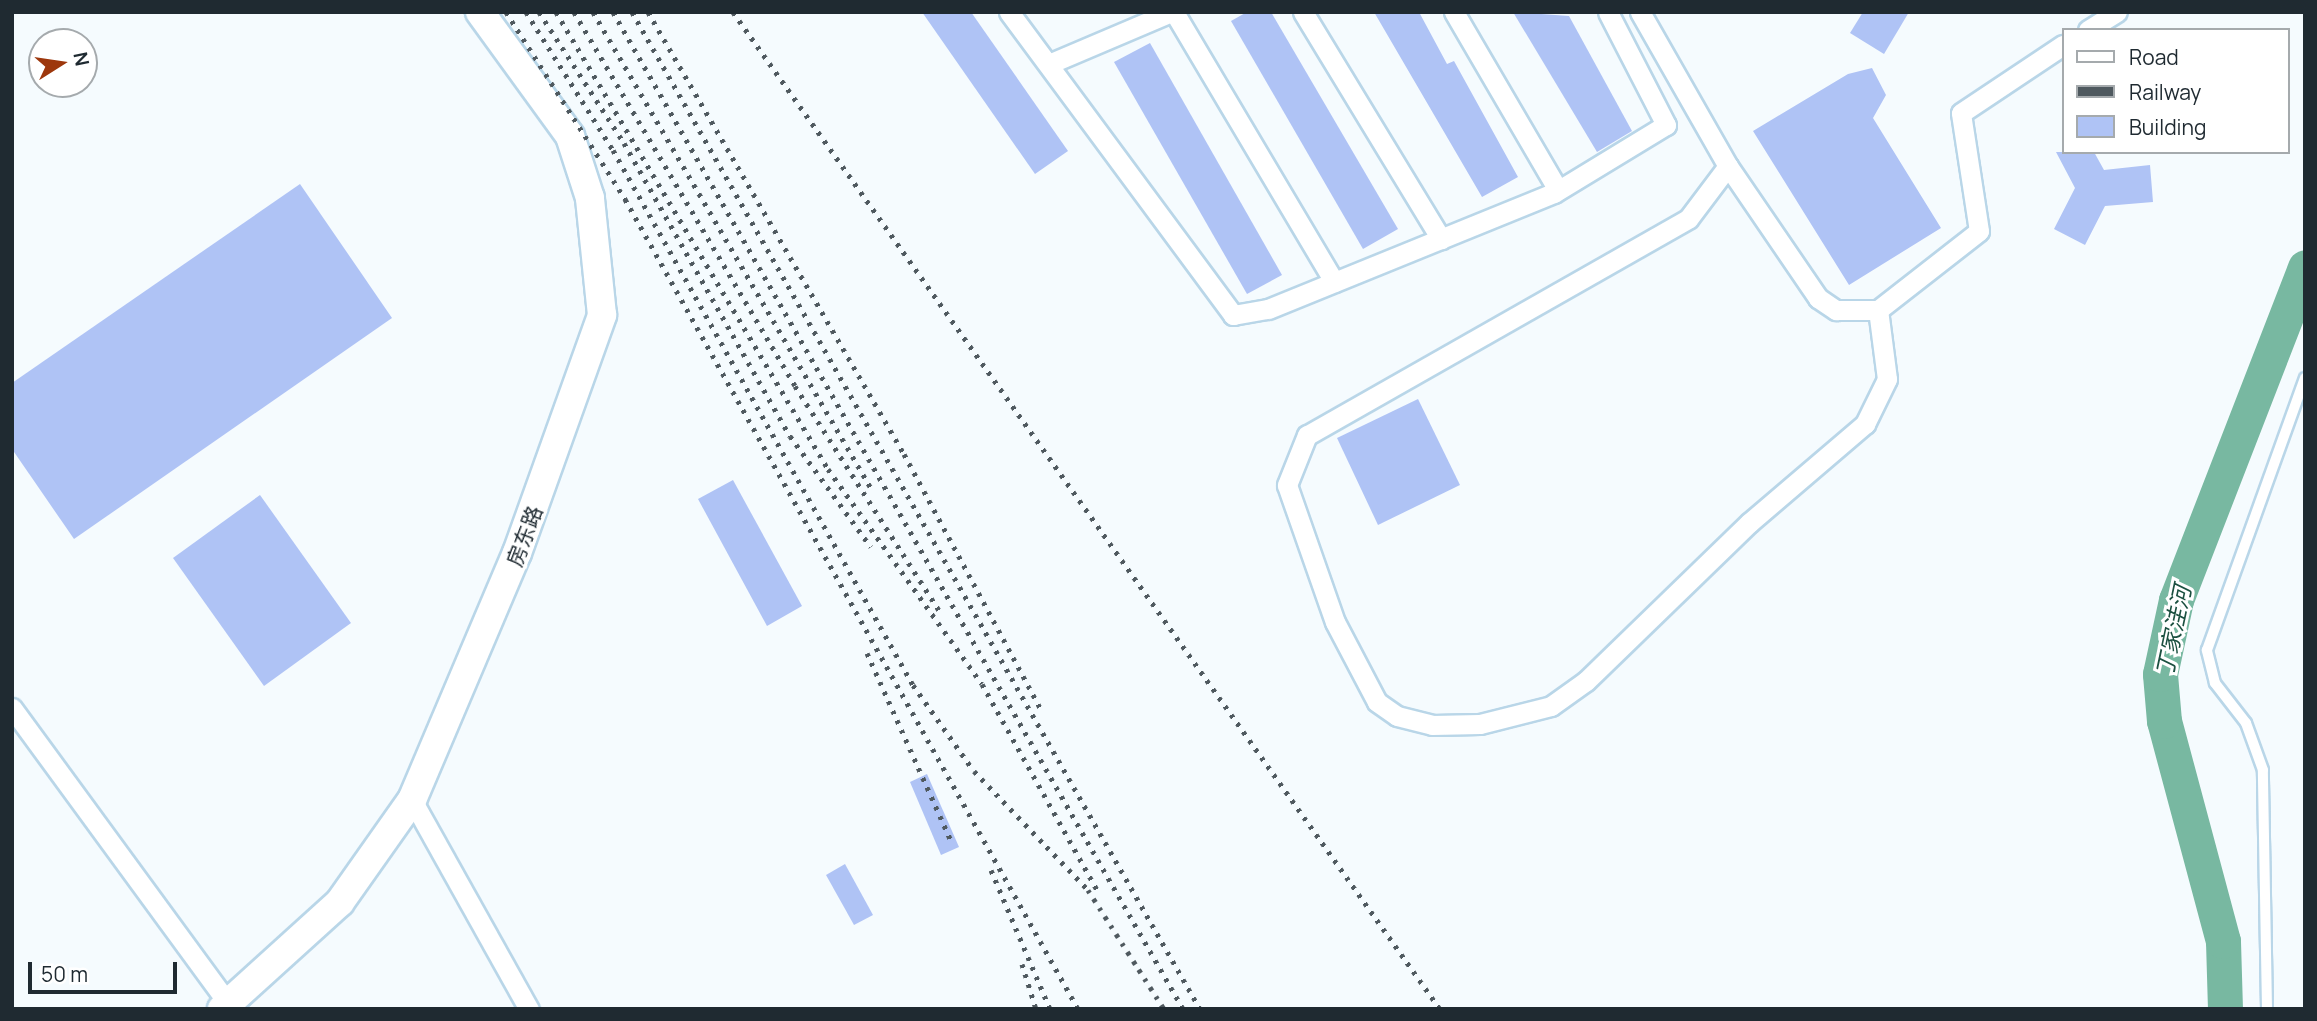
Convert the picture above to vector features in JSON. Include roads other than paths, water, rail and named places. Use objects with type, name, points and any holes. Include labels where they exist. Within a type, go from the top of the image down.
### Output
[{"type":"main road","name":"房东路","points":[[225,1006],[340,902],[412,800],[522,540],[602,315],[590,198],[570,136],[480,12]]},
{"type":"street","points":[[1009,12],[1051,64],[1233,315],[1268,309],[1558,190],[1666,125],[1608,12]]},
{"type":"street","points":[[1051,64],[1172,12],[1334,282]]},
{"type":"street","points":[[1303,12],[1441,239]]},
{"type":"street","points":[[1454,12],[1558,190]]},
{"type":"street","points":[[1640,12],[1728,166],[1818,298],[1836,310],[1878,310],[1982,225],[1961,113],[2062,46]]},
{"type":"street","points":[[2091,28],[2117,12]]},
{"type":"street","points":[[1728,166],[1688,219],[1307,435],[1287,485],[1335,622],[1377,702],[1397,716],[1432,725],[1480,724],[1551,706],[1586,681],[1749,523],[1865,424],[1887,379],[1878,310]]},
{"type":"street","points":[[12,708],[225,1006]]},
{"type":"street","points":[[412,800],[529,1009]]},
{"type":"lane","points":[[2267,1009],[2263,770],[2246,723],[2215,683],[2207,650],[2305,378]]},
{"type":"waterway","name":"丁家洼河","points":[[2225,1009],[2223,941],[2164,721],[2160,674],[2176,600],[2305,267]]},
{"type":"railway","points":[[506,12],[625,199],[1078,1009]]},
{"type":"railway","points":[[526,12],[613,150],[913,685],[974,771],[1088,890],[1164,1009]]},
{"type":"railway","points":[[539,12],[624,143],[790,436],[871,547]]},
{"type":"railway","points":[[556,12],[828,469],[982,684],[1097,890]]},
{"type":"railway","points":[[574,12],[795,386],[940,612]]},
{"type":"railway","points":[[593,12],[872,490]]},
{"type":"railway","points":[[613,12],[1183,1009]]},
{"type":"railway","points":[[632,12],[1200,1009]]},
{"type":"railway","points":[[648,12],[904,454],[1041,710]]},
{"type":"railway","points":[[733,12],[1440,1009]]},
{"type":"railway","points":[[867,653],[952,843]]},
{"type":"railway","points":[[991,870],[1050,1009]]},
{"type":"railway","points":[[1022,964],[1036,1009]]}]
